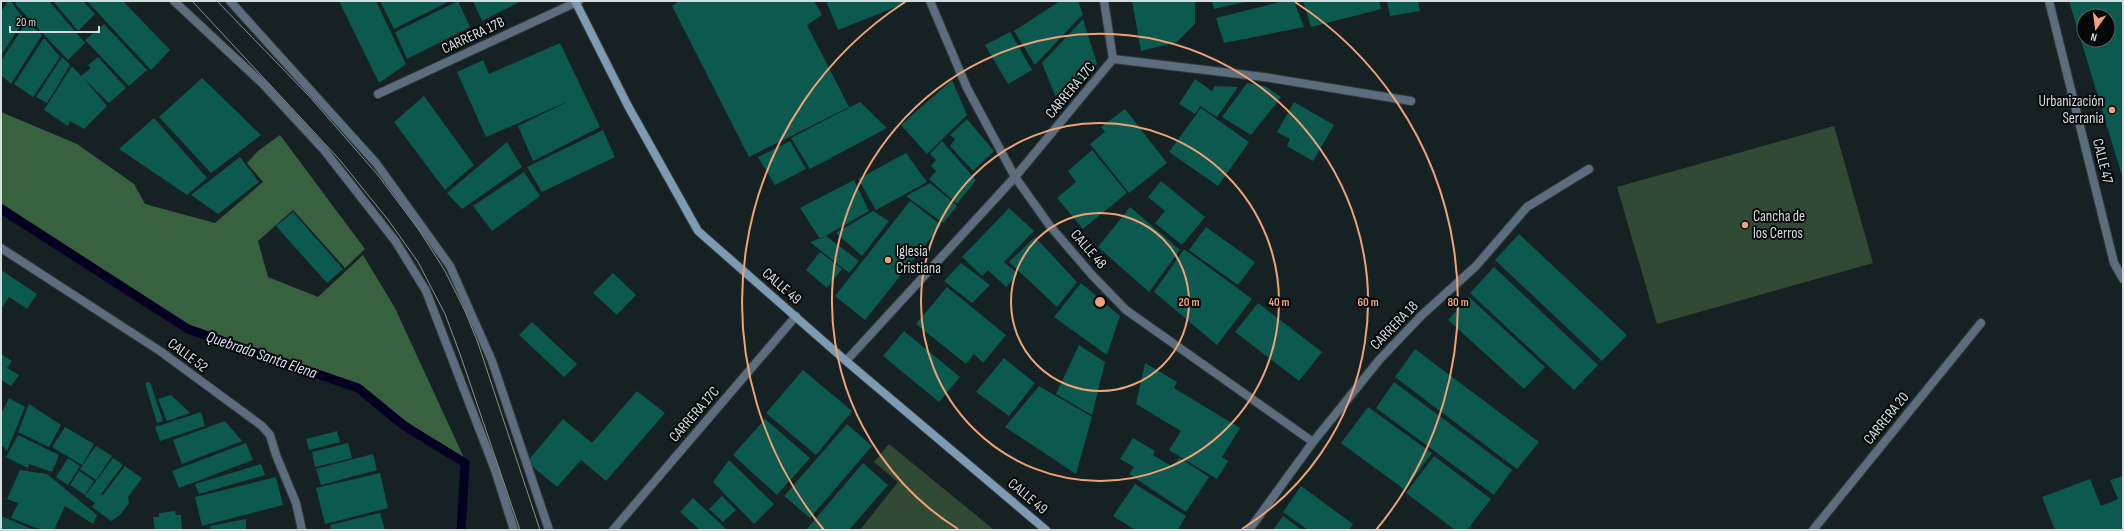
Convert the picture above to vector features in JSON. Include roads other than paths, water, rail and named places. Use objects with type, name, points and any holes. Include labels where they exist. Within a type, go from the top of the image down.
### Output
[{"type":"main road","name":"CALLE 49","points":[[577,1],[628,106],[698,230],[846,361],[1046,530]]},
{"type":"street","points":[[174,1],[263,84],[324,150],[396,242],[426,291],[496,470],[514,530]]},
{"type":"street","points":[[230,1],[376,163],[450,266],[492,361],[549,530]]},
{"type":"street","name":"CARRERA 17B","points":[[378,94],[577,1]]},
{"type":"street","name":"CALLE 48","points":[[930,1],[967,88],[1015,178],[1050,226],[1092,275],[1126,310],[1313,442]]},
{"type":"street","points":[[1104,1],[1114,60]]},
{"type":"street","name":"CALLE 47","points":[[2049,1],[2114,263],[2123,279]]},
{"type":"street","name":"CARRERA 17C","points":[[846,361],[1015,178],[1114,60],[1264,76],[1411,101]]},
{"type":"street","name":"CARRERA 18","points":[[1249,530],[1313,442],[1380,359],[1422,315],[1476,266],[1527,207],[1589,169]]},
{"type":"street","name":"CALLE 52","points":[[1,248],[160,351],[262,426],[270,435],[276,455],[296,503],[302,530]]},
{"type":"street","name":"CARRERA 17C","points":[[613,530],[796,316]]},
{"type":"street","name":"CARRERA 20","points":[[1813,530],[1981,323]]},
{"type":"waterway","name":"Quebrada Santa Elena","points":[[1,209],[188,329],[358,388],[403,425],[465,463],[461,530]]},
{"type":"tram line","points":[[192,1],[339,159],[389,221],[418,262],[445,314],[520,530]]},
{"type":"tram line","points":[[217,1],[309,96],[377,174],[419,230],[445,271],[465,311],[478,343],[540,530]]},
{"type":"place","name":"Urbanización Serrania","points":[[2112,110]]},
{"type":"place","name":"Cancha de los Cerros","points":[[1745,225]]},
{"type":"place","name":"Iglesia Cristiana","points":[[888,260]]}]
